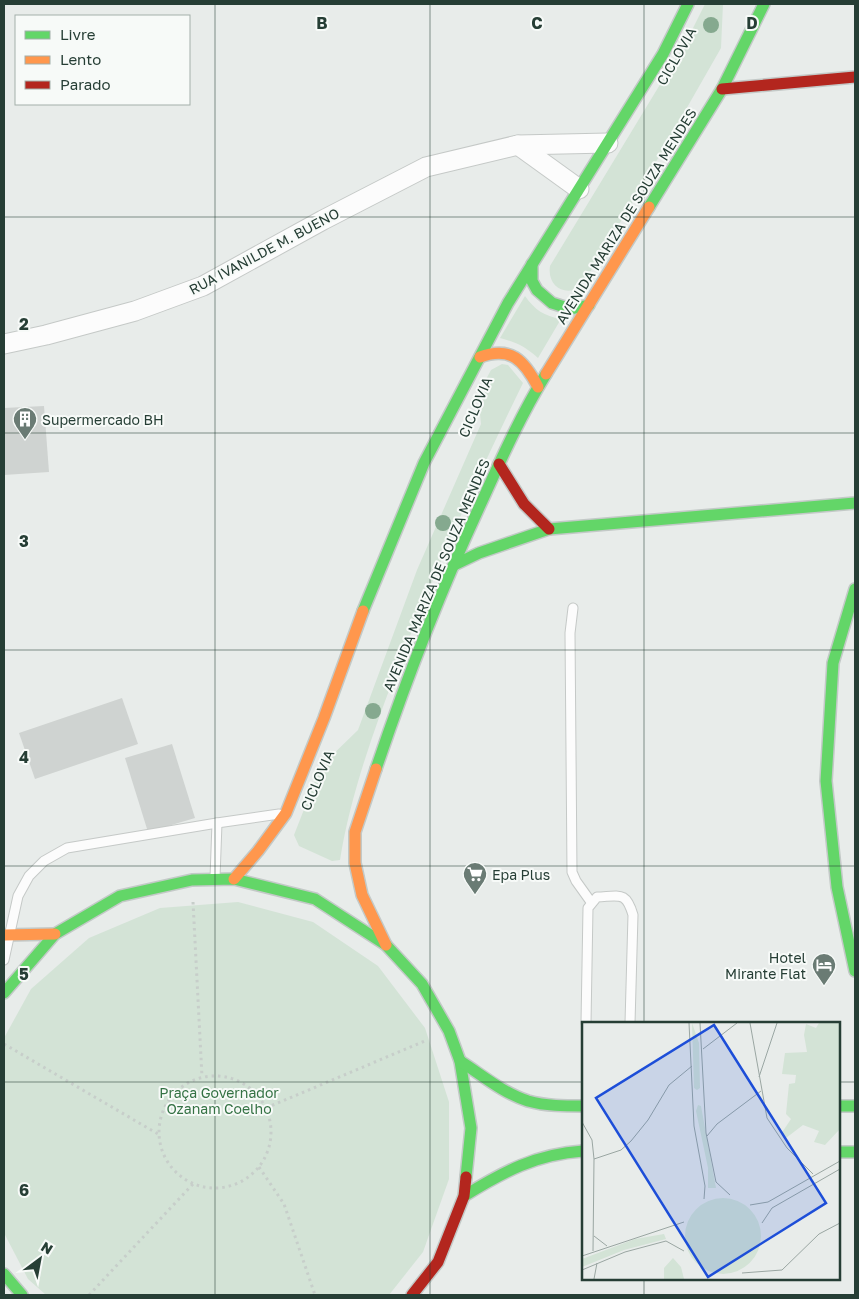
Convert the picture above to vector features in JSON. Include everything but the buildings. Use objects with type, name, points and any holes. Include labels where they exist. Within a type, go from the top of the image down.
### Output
[{"type":"main road","points":[[234,879],[258,851],[286,813],[356,631],[424,463],[508,303],[663,54],[688,4]]},
{"type":"main road","name":"AVENIDA MARIZA DE SOUZA MENDES","points":[[386,945],[362,895],[355,863],[355,832],[401,695],[463,542],[499,464],[538,387],[722,89],[764,4]]},
{"type":"main road","points":[[722,89],[855,77]]},
{"type":"main road","points":[[532,264],[532,281],[537,290],[552,303],[571,309],[589,305]]},
{"type":"main road","points":[[480,357],[492,351],[501,351],[519,359],[531,372],[538,387]]},
{"type":"main road","points":[[499,464],[524,504],[549,529]]},
{"type":"main road","points":[[454,565],[479,553],[549,529],[855,504]]},
{"type":"main road","points":[[855,589],[834,663],[826,781],[837,887],[855,971]]},
{"type":"main road","points":[[4,993],[55,934],[120,896],[192,880],[234,879],[315,900],[386,945],[422,984],[449,1031],[460,1061],[471,1128],[464,1196],[438,1262],[412,1295]]},
{"type":"main road","points":[[6,936],[55,934]]},
{"type":"main road","points":[[460,1061],[502,1089],[528,1101],[559,1107],[582,1106]]},
{"type":"main road","points":[[839,1106],[855,1106]]},
{"type":"main road","points":[[464,1196],[507,1170],[563,1151],[582,1151]]},
{"type":"main road","points":[[839,1152],[855,1152]]},
{"type":"main road","points":[[4,1274],[22,1295]]},
{"type":"street","name":"RUA IVANILDE M. BUENO","points":[[4,344],[46,335],[135,311],[204,286],[323,220],[426,167],[518,145],[608,143]]},
{"type":"street","points":[[518,145],[579,189]]},
{"type":"lane","points":[[573,608],[570,633],[572,872],[591,902]]},
{"type":"lane","points":[[4,960],[6,936],[18,896],[29,876],[44,861],[67,848],[286,813]]},
{"type":"lane","points":[[215,878],[217,823]]},
{"type":"lane","points":[[586,1022],[587,917],[591,902],[598,896],[622,896],[629,902],[633,915],[630,1022]]},
{"type":"path","points":[[192,880],[202,1077]]},
{"type":"path","points":[[266,1108],[449,1031]]},
{"type":"path","points":[[4,1044],[158,1134]]},
{"type":"path","points":[[221,1076],[240,1081],[255,1092],[266,1108],[271,1128],[269,1148],[259,1167],[246,1179],[229,1186],[211,1188],[193,1184],[179,1176],[168,1164],[161,1150],[158,1134],[160,1114],[170,1097],[184,1084],[202,1077],[221,1076]]},
{"type":"path","points":[[259,1167],[284,1204],[315,1295]]},
{"type":"path","points":[[89,1295],[193,1184]]},
{"type":"green space","points":[[705,4],[723,4],[721,48],[641,188],[581,287],[569,291],[558,288],[551,279],[550,266],[687,40]]},
{"type":"green space","points":[[525,296],[540,312],[561,319],[538,358],[520,345],[500,338]]},
{"type":"green space","points":[[502,364],[508,365],[523,383],[458,522],[413,628],[381,712],[357,785],[340,860],[332,861],[299,846],[294,835],[321,766],[358,730],[417,570],[481,424],[478,394],[491,370]]},
{"type":"green space","name":"Praça Governador Ozanam Coelho","points":[[238,902],[313,922],[378,966],[425,1028],[449,1102],[449,1179],[423,1252],[389,1295],[46,1295],[28,1279],[4,1233],[4,1038],[31,989],[89,938],[160,908]]},
{"type":"traffic: fast","points":[[363,611],[424,463],[508,303],[663,54],[688,4]]},
{"type":"traffic: fast","points":[[649,207],[722,89],[764,4]]},
{"type":"traffic: fast","points":[[532,264],[532,281],[537,290],[552,303],[571,309],[589,305]]},
{"type":"traffic: fast","points":[[376,769],[400,700],[453,565],[513,435],[546,374]]},
{"type":"traffic: fast","points":[[454,565],[479,553],[549,529],[855,503]]},
{"type":"traffic: fast","points":[[855,589],[833,663],[826,781],[837,887],[855,971]]},
{"type":"traffic: fast","points":[[4,993],[55,934],[120,896],[192,880],[234,879],[315,899],[386,945],[422,984],[449,1031],[460,1061],[471,1128],[466,1177]]},
{"type":"traffic: fast","points":[[460,1061],[501,1089],[519,1098],[549,1105],[582,1106]]},
{"type":"traffic: fast","points":[[839,1106],[855,1106]]},
{"type":"traffic: fast","points":[[464,1196],[492,1179],[535,1160],[582,1151]]},
{"type":"traffic: fast","points":[[839,1152],[855,1152]]},
{"type":"traffic: fast","points":[[4,1274],[22,1295]]},
{"type":"traffic: slow","points":[[546,374],[649,207]]},
{"type":"traffic: slow","points":[[480,357],[500,353],[515,358],[527,369],[538,387]]},
{"type":"traffic: slow","points":[[234,879],[258,851],[286,813],[324,718],[363,611]]},
{"type":"traffic: slow","points":[[376,769],[355,832],[355,863],[362,895],[386,945]]},
{"type":"traffic: slow","points":[[4,935],[55,934]]},
{"type":"traffic: jam","points":[[722,89],[855,77]]},
{"type":"traffic: jam","points":[[499,464],[524,504],[549,529]]},
{"type":"traffic: jam","points":[[412,1295],[438,1262],[464,1196],[466,1177]]},
{"type":"place","name":"Supermercado BH","points":[[25,440]]},
{"type":"place","name":"Epa Plus","points":[[475,895]]},
{"type":"place","name":"Hotel Mirante Flat","points":[[824,986]]}]
